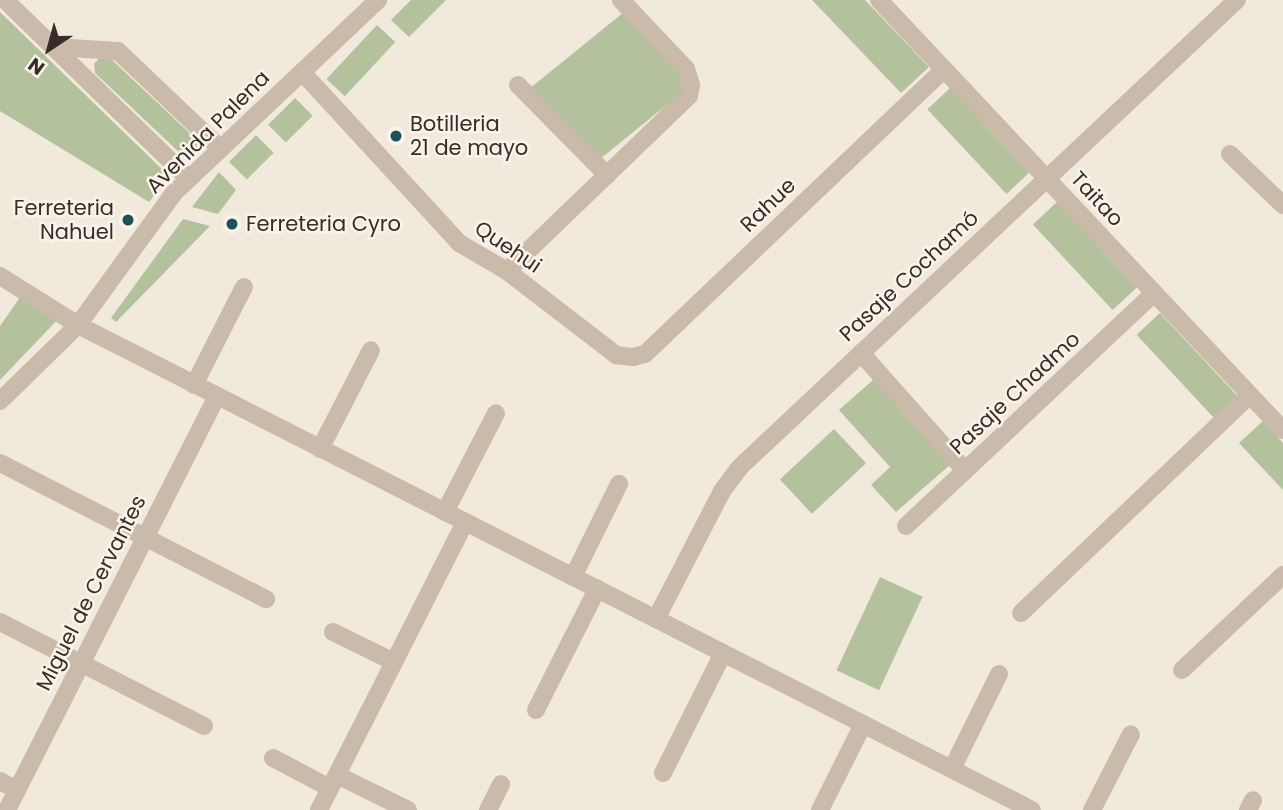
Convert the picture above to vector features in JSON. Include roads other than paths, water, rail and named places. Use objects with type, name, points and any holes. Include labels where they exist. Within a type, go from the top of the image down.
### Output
[{"type":"street","points":[[5,0],[188,178]]},
{"type":"street","name":"Avenida Palena","points":[[0,401],[78,325],[163,207],[188,178],[378,0]]},
{"type":"street","points":[[506,271],[689,96],[691,85],[686,69],[621,0]]},
{"type":"street","name":"Taitao","points":[[879,0],[1282,426]]},
{"type":"street","name":"Pasaje Cochamó","points":[[656,619],[732,477],[1237,0]]},
{"type":"street","points":[[54,47],[118,51],[220,148]]},
{"type":"street","name":"Rahue","points":[[617,355],[633,357],[645,354],[944,69]]},
{"type":"street","name":"Quehui","points":[[302,72],[459,243],[506,271],[617,355]]},
{"type":"street","points":[[518,85],[607,175]]},
{"type":"street","points":[[1230,154],[1279,194]]},
{"type":"street","points":[[0,276],[78,325],[952,769],[999,803],[1032,810]]},
{"type":"street","points":[[194,385],[244,287]]},
{"type":"street","name":"Pasaje Chadmo","points":[[906,526],[1154,293]]},
{"type":"street","points":[[320,449],[372,350]]},
{"type":"street","points":[[861,353],[965,470]]},
{"type":"street","points":[[1021,613],[1250,395]]},
{"type":"street","name":"Miguel de Cervantes","points":[[13,804],[81,663],[217,396]]},
{"type":"street","points":[[445,512],[496,413]]},
{"type":"street","points":[[0,463],[266,598]]},
{"type":"street","points":[[573,577],[619,484]]},
{"type":"street","points":[[319,810],[465,522]]},
{"type":"street","points":[[1182,670],[1283,575]]},
{"type":"street","points":[[536,710],[597,589]]},
{"type":"street","points":[[0,622],[204,726]]},
{"type":"street","points":[[333,632],[394,662]]},
{"type":"street","points":[[663,772],[723,653]]},
{"type":"street","points":[[952,769],[999,674]]},
{"type":"street","points":[[820,810],[863,724]]},
{"type":"street","points":[[1092,810],[1131,734]]},
{"type":"street","points":[[273,758],[408,810]]},
{"type":"street","points":[[0,781],[13,804]]},
{"type":"street","points":[[488,810],[500,784]]},
{"type":"place","name":"Botilleria 21 de mayo","points":[[396,136]]},
{"type":"place","name":"Ferreteria Nahuel","points":[[128,220]]},
{"type":"place","name":"Ferreteria Cyro","points":[[232,224]]}]
